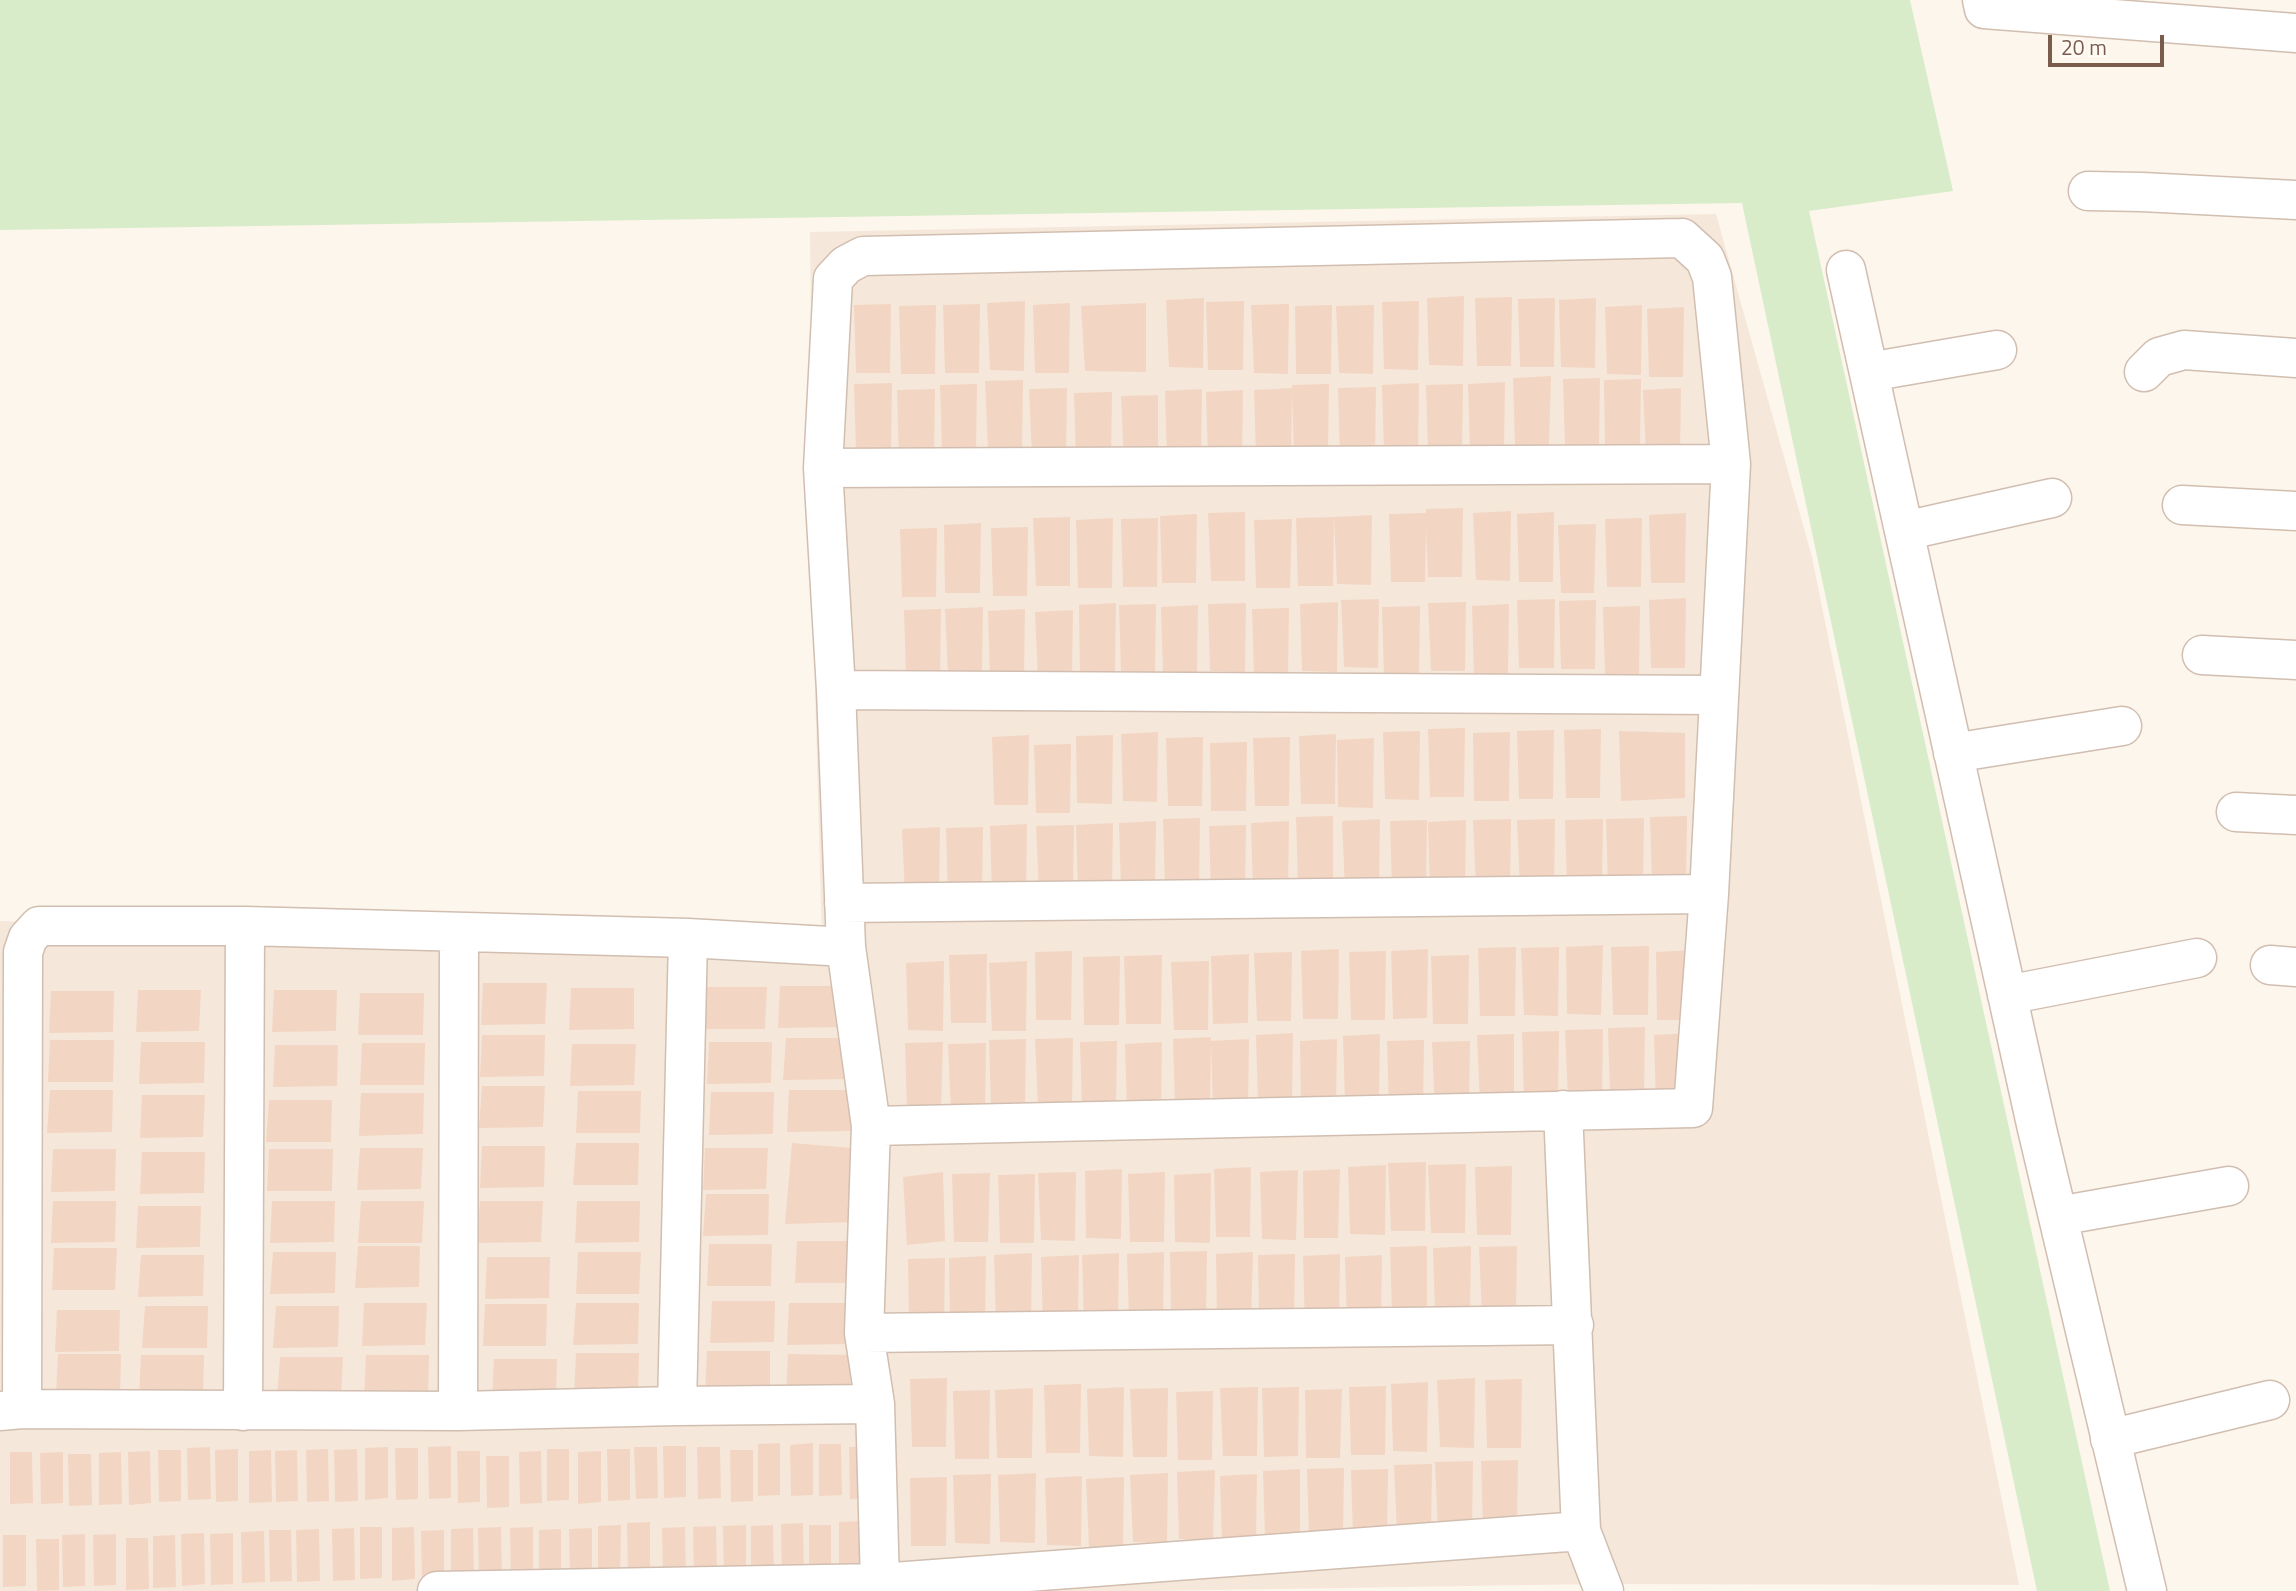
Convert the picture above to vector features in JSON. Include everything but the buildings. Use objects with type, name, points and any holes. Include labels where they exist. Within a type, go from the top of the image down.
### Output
[{"type":"street","points":[[1982,0],[1984,9],[2296,33]]},
{"type":"street","points":[[2088,191],[2296,200]]},
{"type":"street","points":[[871,1126],[1693,1108],[1709,894],[1731,464],[1712,277],[1705,259],[1682,239],[863,256],[846,265],[833,279],[823,468],[836,690],[846,947],[871,1126],[864,1333],[875,1404],[880,1583]]},
{"type":"street","points":[[1846,270],[2057,1216],[2147,1591]]},
{"type":"street","points":[[1869,372],[1997,350]]},
{"type":"street","points":[[2144,372],[2159,357],[2184,350],[2296,358]]},
{"type":"street","points":[[823,468],[1731,464]]},
{"type":"street","points":[[1904,531],[2052,498]]},
{"type":"street","points":[[2182,505],[2296,511]]},
{"type":"street","points":[[2202,655],[2296,660]]},
{"type":"street","points":[[836,690],[1719,695]]},
{"type":"street","points":[[1953,753],[2122,726]]},
{"type":"street","points":[[2236,812],[2296,815]]},
{"type":"street","points":[[844,903],[1709,894]]},
{"type":"street","points":[[846,947],[688,938],[244,926],[39,926],[28,938],[23,953],[11,1410],[458,1411],[875,1404]]},
{"type":"street","points":[[243,1411],[244,926]]},
{"type":"street","points":[[458,1411],[459,932]]},
{"type":"street","points":[[677,1406],[688,938]]},
{"type":"street","points":[[2007,995],[2197,958]]},
{"type":"street","points":[[1563,1110],[1581,1531],[1604,1591]]},
{"type":"street","points":[[2057,1216],[2229,1186]]},
{"type":"street","points":[[864,1333],[1574,1325]]},
{"type":"street","points":[[2110,1438],[2270,1401]]},
{"type":"street","points":[[438,1591],[880,1583],[1581,1531]]},
{"type":"shaded area","points":[[1716,214],[1812,557],[2019,1585],[1599,1584],[1150,1591],[0,1591],[0,921],[822,943],[815,688],[810,232]]},
{"type":"green space","points":[[0,0],[1910,0],[1953,191],[1809,211],[2110,1591],[2037,1591],[1742,203],[0,230]]}]
